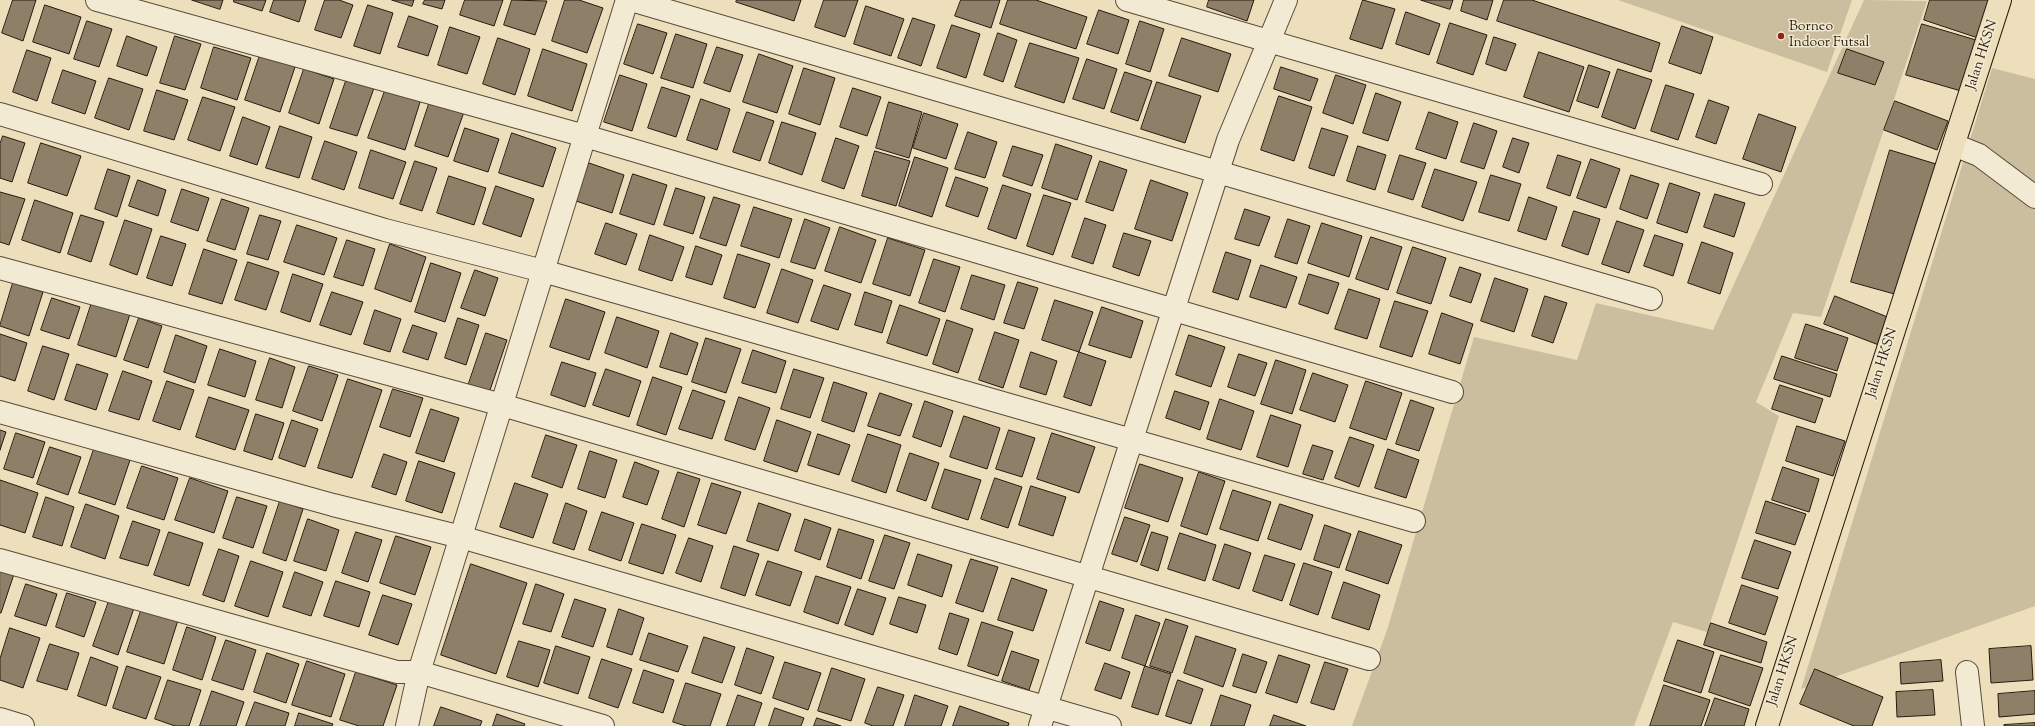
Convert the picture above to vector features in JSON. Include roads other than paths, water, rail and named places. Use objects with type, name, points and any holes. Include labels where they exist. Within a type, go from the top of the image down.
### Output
[{"type":"main road","name":"Jalan HKSN","points":[[1767,726],[2000,0]]},
{"type":"street","points":[[97,0],[585,136],[1452,392]]},
{"type":"street","points":[[407,726],[419,672],[627,0]]},
{"type":"street","points":[[631,0],[1651,299]]},
{"type":"street","points":[[1128,0],[1761,184]]},
{"type":"street","points":[[1043,717],[1228,140],[1286,0]]},
{"type":"street","points":[[0,114],[385,230],[543,271],[1414,521]]},
{"type":"street","points":[[1954,145],[1979,155],[2035,196]]},
{"type":"street","points":[[0,268],[502,405],[1369,659]]},
{"type":"street","points":[[0,412],[333,505],[461,537],[1043,717],[1110,726]]},
{"type":"street","points":[[0,560],[397,672],[419,672],[603,726]]},
{"type":"street","points":[[1967,672],[1972,726]]},
{"type":"street","points":[[0,719],[22,726]]},
{"type":"place","name":"Borneo Indoor Futsal","points":[[1781,36]]}]
